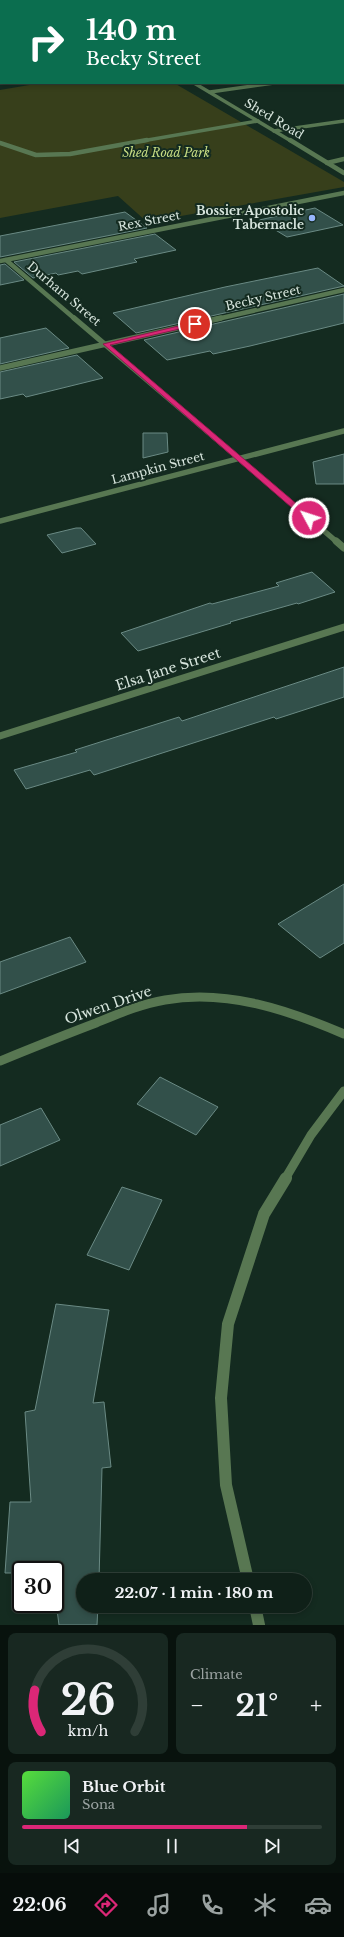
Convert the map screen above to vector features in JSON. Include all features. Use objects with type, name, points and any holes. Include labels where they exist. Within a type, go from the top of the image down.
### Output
[{"type":"street","name":"Shed Road","points":[[196,84],[344,173]]},
{"type":"street","points":[[210,92],[267,84]]},
{"type":"street","points":[[274,131],[344,121]]},
{"type":"street","points":[[0,143],[36,155],[70,154],[258,122]]},
{"type":"street","points":[[335,122],[344,128]]},
{"type":"street","points":[[327,163],[344,159]]},
{"type":"street","name":"Rex Street","points":[[3,261],[344,193]]},
{"type":"street","name":"Durham Street","points":[[3,261],[106,344],[344,548]]},
{"type":"street","name":"Becky Street","points":[[0,368],[344,290]]},
{"type":"street","name":"Lampkin Street","points":[[0,521],[344,431]]},
{"type":"street","name":"Elsa Jane Street","points":[[0,736],[344,627]]},
{"type":"street","name":"Olwen Drive","points":[[0,1061],[124,1011],[166,1000],[208,997],[251,1001],[309,1018],[344,1034]]},
{"type":"street","points":[[246,1573],[226,1485],[221,1398],[228,1324],[264,1214],[311,1135],[344,1091]]},
{"type":"street","points":[[256,1613],[259,1625]]},
{"type":"green space","name":"Shed Road Park","points":[[35,84],[176,84],[344,182],[344,187],[147,222],[118,196],[0,218],[0,90]]},
{"type":"building","points":[[315,208],[343,225],[287,237],[259,220]]},
{"type":"building","points":[[125,212],[147,228],[0,257],[0,236]]},
{"type":"building","points":[[155,234],[176,250],[134,259],[137,262],[82,274],[78,271],[58,275],[56,273],[33,278],[14,262]]},
{"type":"building","points":[[5,264],[24,280],[0,285],[0,265]]},
{"type":"building","points":[[318,268],[344,286],[136,333],[113,313],[225,287]]},
{"type":"building","points":[[344,294],[344,323],[250,346],[213,354],[210,351],[167,360],[144,340]]},
{"type":"building","points":[[46,328],[69,348],[0,364],[0,338]]},
{"type":"building","points":[[77,355],[103,378],[26,397],[23,394],[0,399],[0,372]]},
{"type":"building","points":[[143,433],[167,433],[168,452],[143,458]]},
{"type":"building","points":[[344,454],[344,484],[316,484],[313,462]]},
{"type":"building","points":[[81,528],[96,544],[62,553],[47,535]]},
{"type":"building","points":[[312,572],[335,592],[298,604],[297,603],[230,622],[231,623],[138,651],[121,633],[210,603],[212,604],[279,586],[276,583]]},
{"type":"building","points":[[344,667],[344,697],[276,719],[274,717],[94,775],[90,770],[26,789],[14,770],[77,752],[75,750],[179,717],[182,721]]},
{"type":"building","points":[[344,884],[344,943],[320,958],[278,924]]},
{"type":"building","points":[[70,937],[86,962],[0,994],[0,962]]},
{"type":"building","points":[[160,1077],[218,1107],[196,1135],[137,1104]]},
{"type":"building","points":[[41,1108],[60,1140],[0,1166],[0,1125]]},
{"type":"building","points":[[122,1187],[162,1200],[129,1270],[87,1255]]},
{"type":"building","points":[[56,1304],[109,1310],[93,1403],[104,1402],[111,1467],[102,1468],[99,1573],[76,1573],[76,1613],[98,1613],[97,1625],[59,1625],[57,1613],[64,1613],[64,1561],[12,1561],[12,1573],[5,1573],[10,1502],[31,1502],[25,1412],[35,1410]]},
{"type":"place","name":"Bossier Apostolic Tabernacle","points":[[312,218]]},
{"type":"route","points":[[195,324],[106,344],[309,518]]}]
